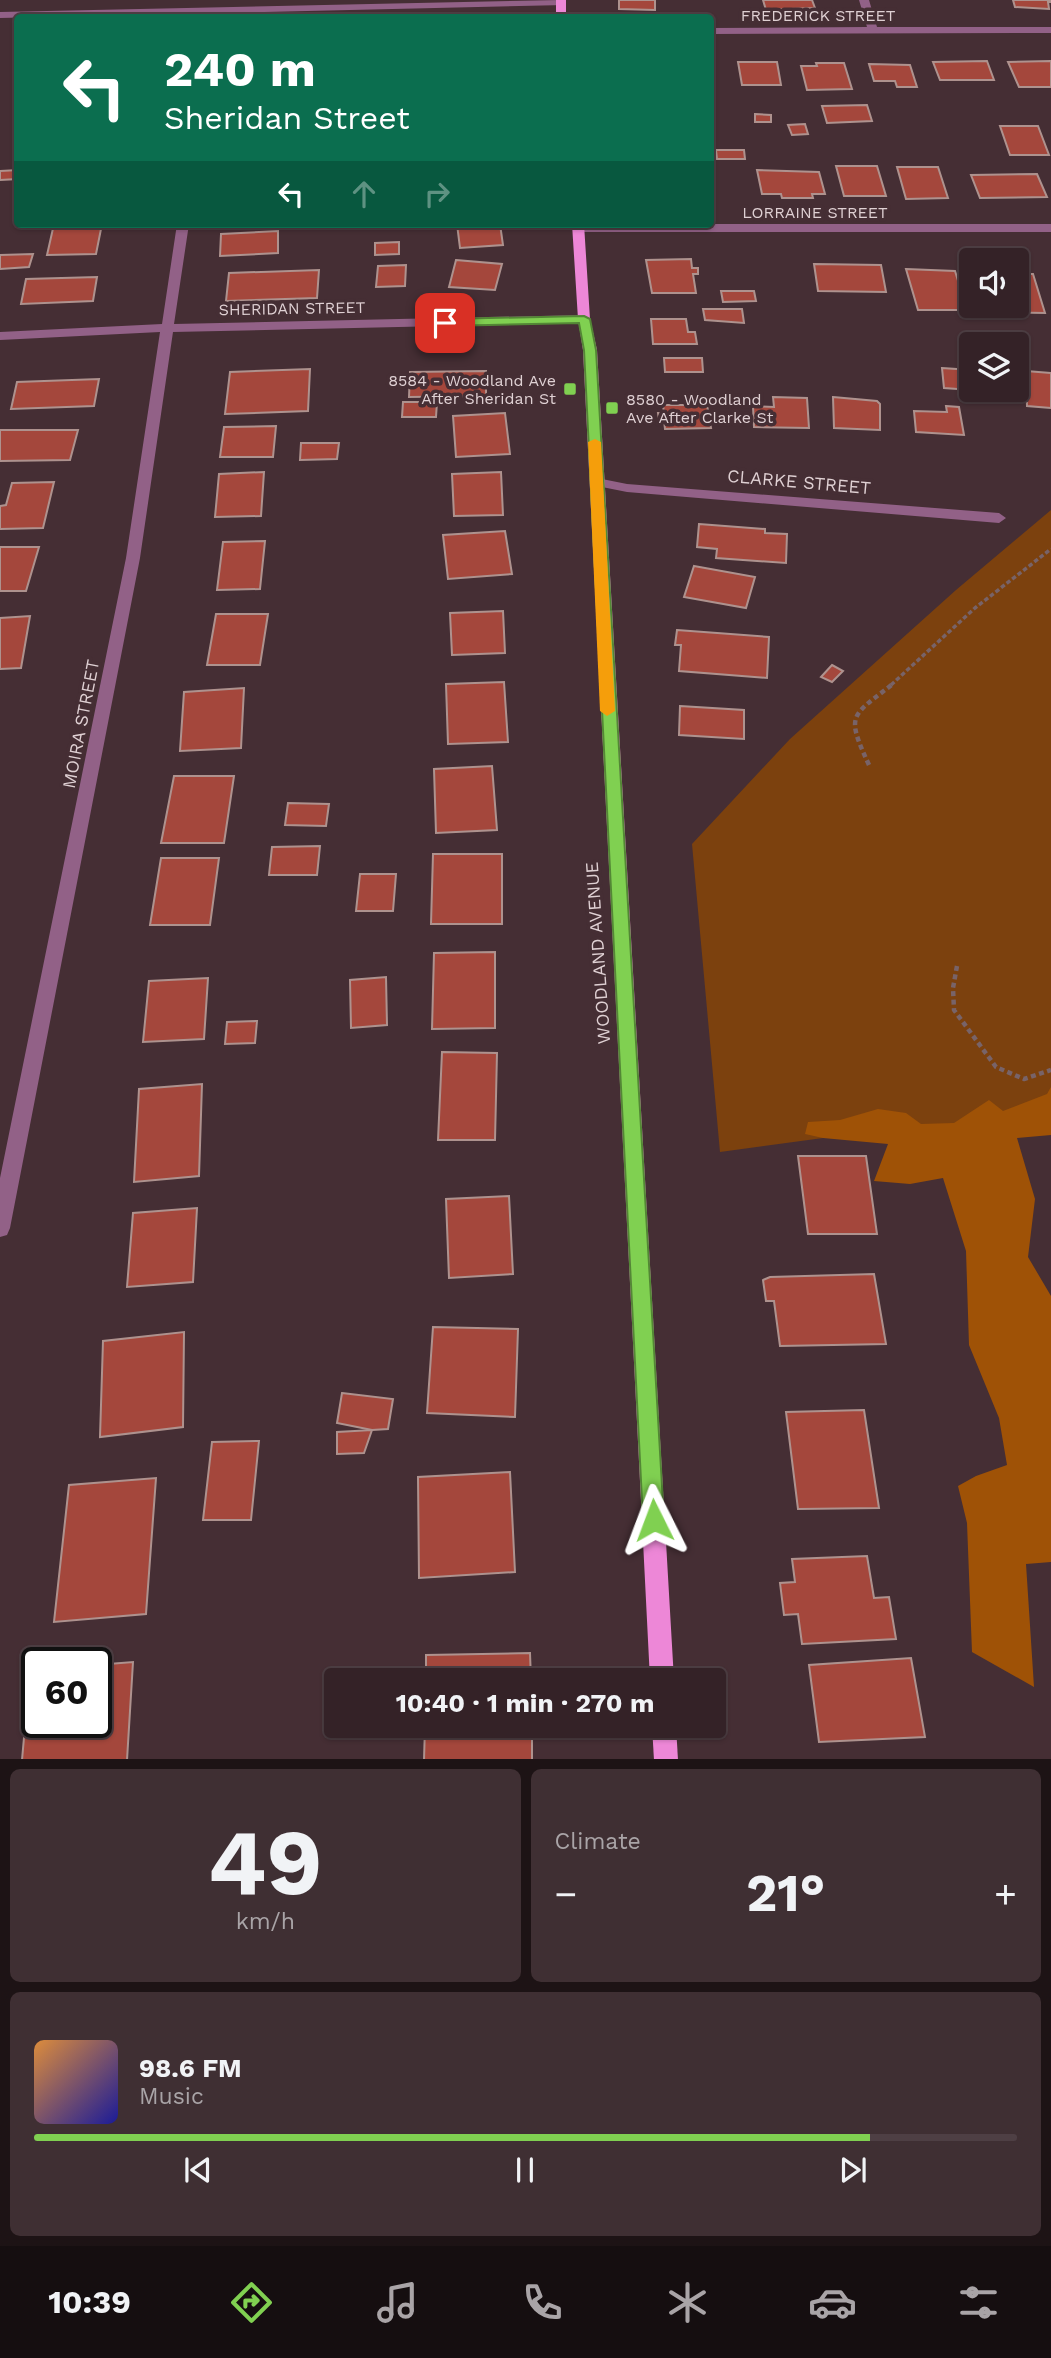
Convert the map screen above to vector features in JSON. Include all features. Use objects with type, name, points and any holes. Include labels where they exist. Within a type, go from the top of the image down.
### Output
[{"type":"main road","name":"WOODLAND AVENUE","points":[[578,228],[584,319],[590,350],[661,1668]]},
{"type":"main road","points":[[665,1738],[666,1759]]},
{"type":"street","points":[[864,0],[873,31]]},
{"type":"street","points":[[211,14],[561,2]]},
{"type":"street","name":"FREDERICK STREET","points":[[714,32],[1051,30]]},
{"type":"street","name":"LORRAINE STREET","points":[[714,227],[1051,228]]},
{"type":"street","name":"MOIRA STREET","points":[[0,1228],[133,558],[182,228]]},
{"type":"street","name":"SHERIDAN STREET","points":[[0,336],[169,328],[584,319]]},
{"type":"street","name":"CLARKE STREET","points":[[597,482],[628,488],[999,518]]},
{"type":"path","points":[[869,765],[854,733],[854,720],[860,710],[915,666],[975,608],[1051,549]]},
{"type":"path","points":[[957,966],[953,988],[954,1010],[979,1050],[996,1067],[1024,1079],[1051,1070]]},
{"type":"shaded area","points":[[1051,510],[1051,1135],[823,1138],[720,1152],[692,844],[790,739],[956,590]]},
{"type":"shaded area","points":[[1051,1087],[1051,1135],[1017,1138],[1035,1199],[1028,1257],[1051,1296],[1051,1562],[1026,1564],[1034,1687],[972,1652],[967,1523],[958,1486],[976,1476],[1007,1465],[999,1418],[969,1345],[966,1251],[943,1178],[910,1184],[874,1181],[888,1144],[805,1134],[808,1122],[840,1120],[878,1109],[906,1113],[921,1124],[954,1123],[989,1100],[1003,1111],[1047,1094]]},
{"type":"building","points":[[619,0],[655,0],[655,10],[619,9]]},
{"type":"building","points":[[763,0],[812,0],[815,8],[766,10]]},
{"type":"building","points":[[1013,0],[1051,2],[1048,2],[1049,9],[1015,7]]},
{"type":"building","points":[[987,61],[994,80],[940,80],[933,62]]},
{"type":"building","points":[[1051,61],[1051,87],[1019,87],[1008,62]]},
{"type":"building","points":[[738,62],[777,62],[781,85],[742,85]]},
{"type":"building","points":[[816,63],[844,63],[852,89],[807,90],[801,66],[817,66]]},
{"type":"building","points":[[869,64],[910,65],[917,87],[897,87],[895,81],[874,81]]},
{"type":"building","points":[[867,105],[872,121],[827,123],[822,106]]},
{"type":"building","points":[[755,114],[771,115],[771,122],[755,122]]},
{"type":"building","points":[[805,124],[808,134],[792,135],[788,125]]},
{"type":"building","points":[[1000,126],[1038,126],[1049,155],[1010,155]]},
{"type":"building","points":[[716,150],[744,150],[745,159],[717,159]]},
{"type":"building","points":[[836,166],[877,166],[886,196],[844,196]]},
{"type":"building","points":[[897,167],[938,167],[948,198],[906,199]]},
{"type":"building","points":[[14,170],[14,179],[0,180],[0,171]]},
{"type":"building","points":[[757,170],[819,172],[825,194],[812,194],[813,198],[782,198],[781,194],[762,194]]},
{"type":"building","points":[[1037,174],[1047,197],[980,198],[971,175]]},
{"type":"building","points":[[53,228],[101,228],[96,254],[47,255]]},
{"type":"building","points":[[458,228],[501,228],[503,245],[460,248]]},
{"type":"building","points":[[278,231],[278,253],[220,256],[221,234]]},
{"type":"building","points":[[399,242],[399,254],[375,255],[375,243]]},
{"type":"building","points":[[33,254],[29,267],[0,269],[0,255]]},
{"type":"building","points":[[691,259],[692,268],[698,268],[698,274],[693,274],[696,293],[652,293],[646,260]]},
{"type":"building","points":[[456,260],[502,264],[495,290],[449,287]]},
{"type":"building","points":[[814,264],[881,265],[886,292],[818,291]]},
{"type":"building","points":[[406,265],[405,286],[376,287],[378,266]]},
{"type":"building","points":[[906,269],[955,271],[959,284],[959,310],[918,310]]},
{"type":"building","points":[[319,270],[317,298],[226,301],[229,273]]},
{"type":"building","points":[[1029,274],[1033,274],[1045,313],[1029,313]]},
{"type":"building","points":[[97,277],[93,301],[21,304],[26,279]]},
{"type":"building","points":[[721,291],[754,291],[756,301],[723,302]]},
{"type":"building","points":[[703,309],[742,309],[744,323],[705,320]]},
{"type":"building","points":[[651,319],[686,319],[688,332],[695,332],[697,344],[653,344]]},
{"type":"building","points":[[664,358],[702,358],[703,372],[665,372]]},
{"type":"building","points":[[942,368],[959,369],[959,389],[944,388]]},
{"type":"building","points":[[310,369],[308,411],[225,414],[230,372]]},
{"type":"building","points":[[486,371],[486,396],[409,397],[410,372]]},
{"type":"building","points":[[1029,371],[1051,373],[1051,408],[1027,406]]},
{"type":"building","points":[[99,379],[94,406],[11,409],[17,382]]},
{"type":"building","points":[[773,397],[807,398],[809,428],[754,427],[753,406],[774,407]]},
{"type":"building","points":[[833,397],[877,401],[880,404],[880,430],[834,428]]},
{"type":"building","points":[[403,402],[437,402],[436,417],[402,417]]},
{"type":"building","points":[[663,405],[707,405],[711,428],[665,429],[664,420],[659,420],[658,413],[664,413]]},
{"type":"building","points":[[946,406],[959,407],[964,435],[916,432],[914,411],[947,412]]},
{"type":"building","points":[[505,413],[510,454],[456,457],[453,416]]},
{"type":"building","points":[[276,426],[273,457],[220,457],[224,427]]},
{"type":"building","points":[[0,430],[78,430],[70,460],[0,461]]},
{"type":"building","points":[[301,443],[339,443],[337,459],[300,460]]},
{"type":"building","points":[[264,472],[261,516],[215,517],[219,474]]},
{"type":"building","points":[[501,472],[503,515],[454,516],[452,474]]},
{"type":"building","points":[[54,482],[43,528],[0,529],[0,506],[6,505],[12,483]]},
{"type":"building","points":[[699,524],[765,529],[765,533],[787,534],[786,563],[716,558],[717,549],[697,547]]},
{"type":"building","points":[[505,531],[512,574],[448,579],[443,535]]},
{"type":"building","points":[[265,541],[260,589],[217,590],[223,542]]},
{"type":"building","points":[[0,547],[39,547],[26,591],[0,591]]},
{"type":"building","points":[[694,566],[755,577],[746,608],[684,597]]},
{"type":"building","points":[[503,611],[505,653],[452,655],[450,613]]},
{"type":"building","points":[[216,614],[268,614],[260,665],[207,665]]},
{"type":"building","points":[[30,616],[21,668],[0,669],[0,618]]},
{"type":"building","points":[[677,630],[769,637],[767,678],[679,671],[681,645],[675,645]]},
{"type":"building","points":[[832,665],[843,671],[832,682],[821,677]]},
{"type":"building","points":[[504,682],[508,742],[448,744],[446,684]]},
{"type":"building","points":[[244,688],[241,748],[180,751],[184,692]]},
{"type":"building","points":[[680,706],[744,710],[744,739],[679,735]]},
{"type":"building","points":[[492,766],[497,830],[436,833],[434,769]]},
{"type":"building","points":[[174,776],[234,776],[224,843],[161,843]]},
{"type":"building","points":[[288,803],[329,804],[326,826],[285,825]]},
{"type":"building","points":[[320,846],[317,875],[269,875],[272,847]]},
{"type":"building","points":[[433,854],[502,854],[502,924],[431,924]]},
{"type":"building","points":[[161,858],[219,858],[210,925],[150,925]]},
{"type":"building","points":[[360,874],[396,874],[393,911],[356,911]]},
{"type":"building","points":[[495,952],[495,1028],[432,1029],[434,953]]},
{"type":"building","points":[[386,977],[387,1025],[351,1028],[350,980]]},
{"type":"building","points":[[208,978],[204,1039],[143,1042],[149,981]]},
{"type":"building","points":[[257,1021],[255,1043],[225,1044],[227,1022]]},
{"type":"building","points":[[442,1052],[497,1053],[495,1140],[438,1140]]},
{"type":"building","points":[[202,1084],[199,1176],[134,1182],[139,1089]]},
{"type":"building","points":[[798,1156],[866,1156],[877,1234],[808,1234]]},
{"type":"building","points":[[509,1196],[513,1274],[449,1278],[446,1199]]},
{"type":"building","points":[[197,1208],[193,1282],[127,1287],[133,1213]]},
{"type":"building","points":[[874,1274],[886,1344],[780,1346],[774,1301],[766,1301],[763,1280],[770,1277]]},
{"type":"building","points":[[433,1327],[518,1329],[515,1417],[427,1413]]},
{"type":"building","points":[[184,1332],[183,1427],[100,1437],[103,1341]]},
{"type":"building","points":[[342,1393],[393,1399],[388,1429],[372,1430],[337,1423]]},
{"type":"building","points":[[864,1410],[879,1508],[798,1509],[786,1412]]},
{"type":"building","points":[[372,1430],[364,1453],[337,1454],[337,1432]]},
{"type":"building","points":[[259,1441],[251,1520],[203,1520],[212,1442]]},
{"type":"building","points":[[510,1472],[515,1572],[419,1578],[418,1477]]},
{"type":"building","points":[[156,1478],[146,1614],[54,1622],[69,1485]]},
{"type":"building","points":[[867,1556],[874,1598],[889,1597],[896,1639],[802,1644],[798,1614],[784,1615],[780,1583],[795,1582],[792,1559]]},
{"type":"building","points":[[530,1653],[531,1668],[426,1668],[426,1655]]},
{"type":"building","points":[[911,1658],[925,1737],[819,1742],[809,1665]]},
{"type":"building","points":[[133,1662],[127,1759],[22,1759],[24,1738],[112,1738],[112,1664]]},
{"type":"building","points":[[425,1738],[532,1738],[532,1759],[424,1759]]},
{"type":"slow traffic","points":[[595,442],[607,711]]},
{"type":"place","name":"8584 - Woodland Ave After Sheridan St","points":[[570,389]]},
{"type":"place","name":"8580 - Woodland Ave After Clarke St","points":[[612,408]]},
{"type":"route","points":[[445,323],[584,319],[590,350],[607,703],[635,1142],[654,1520]]}]
